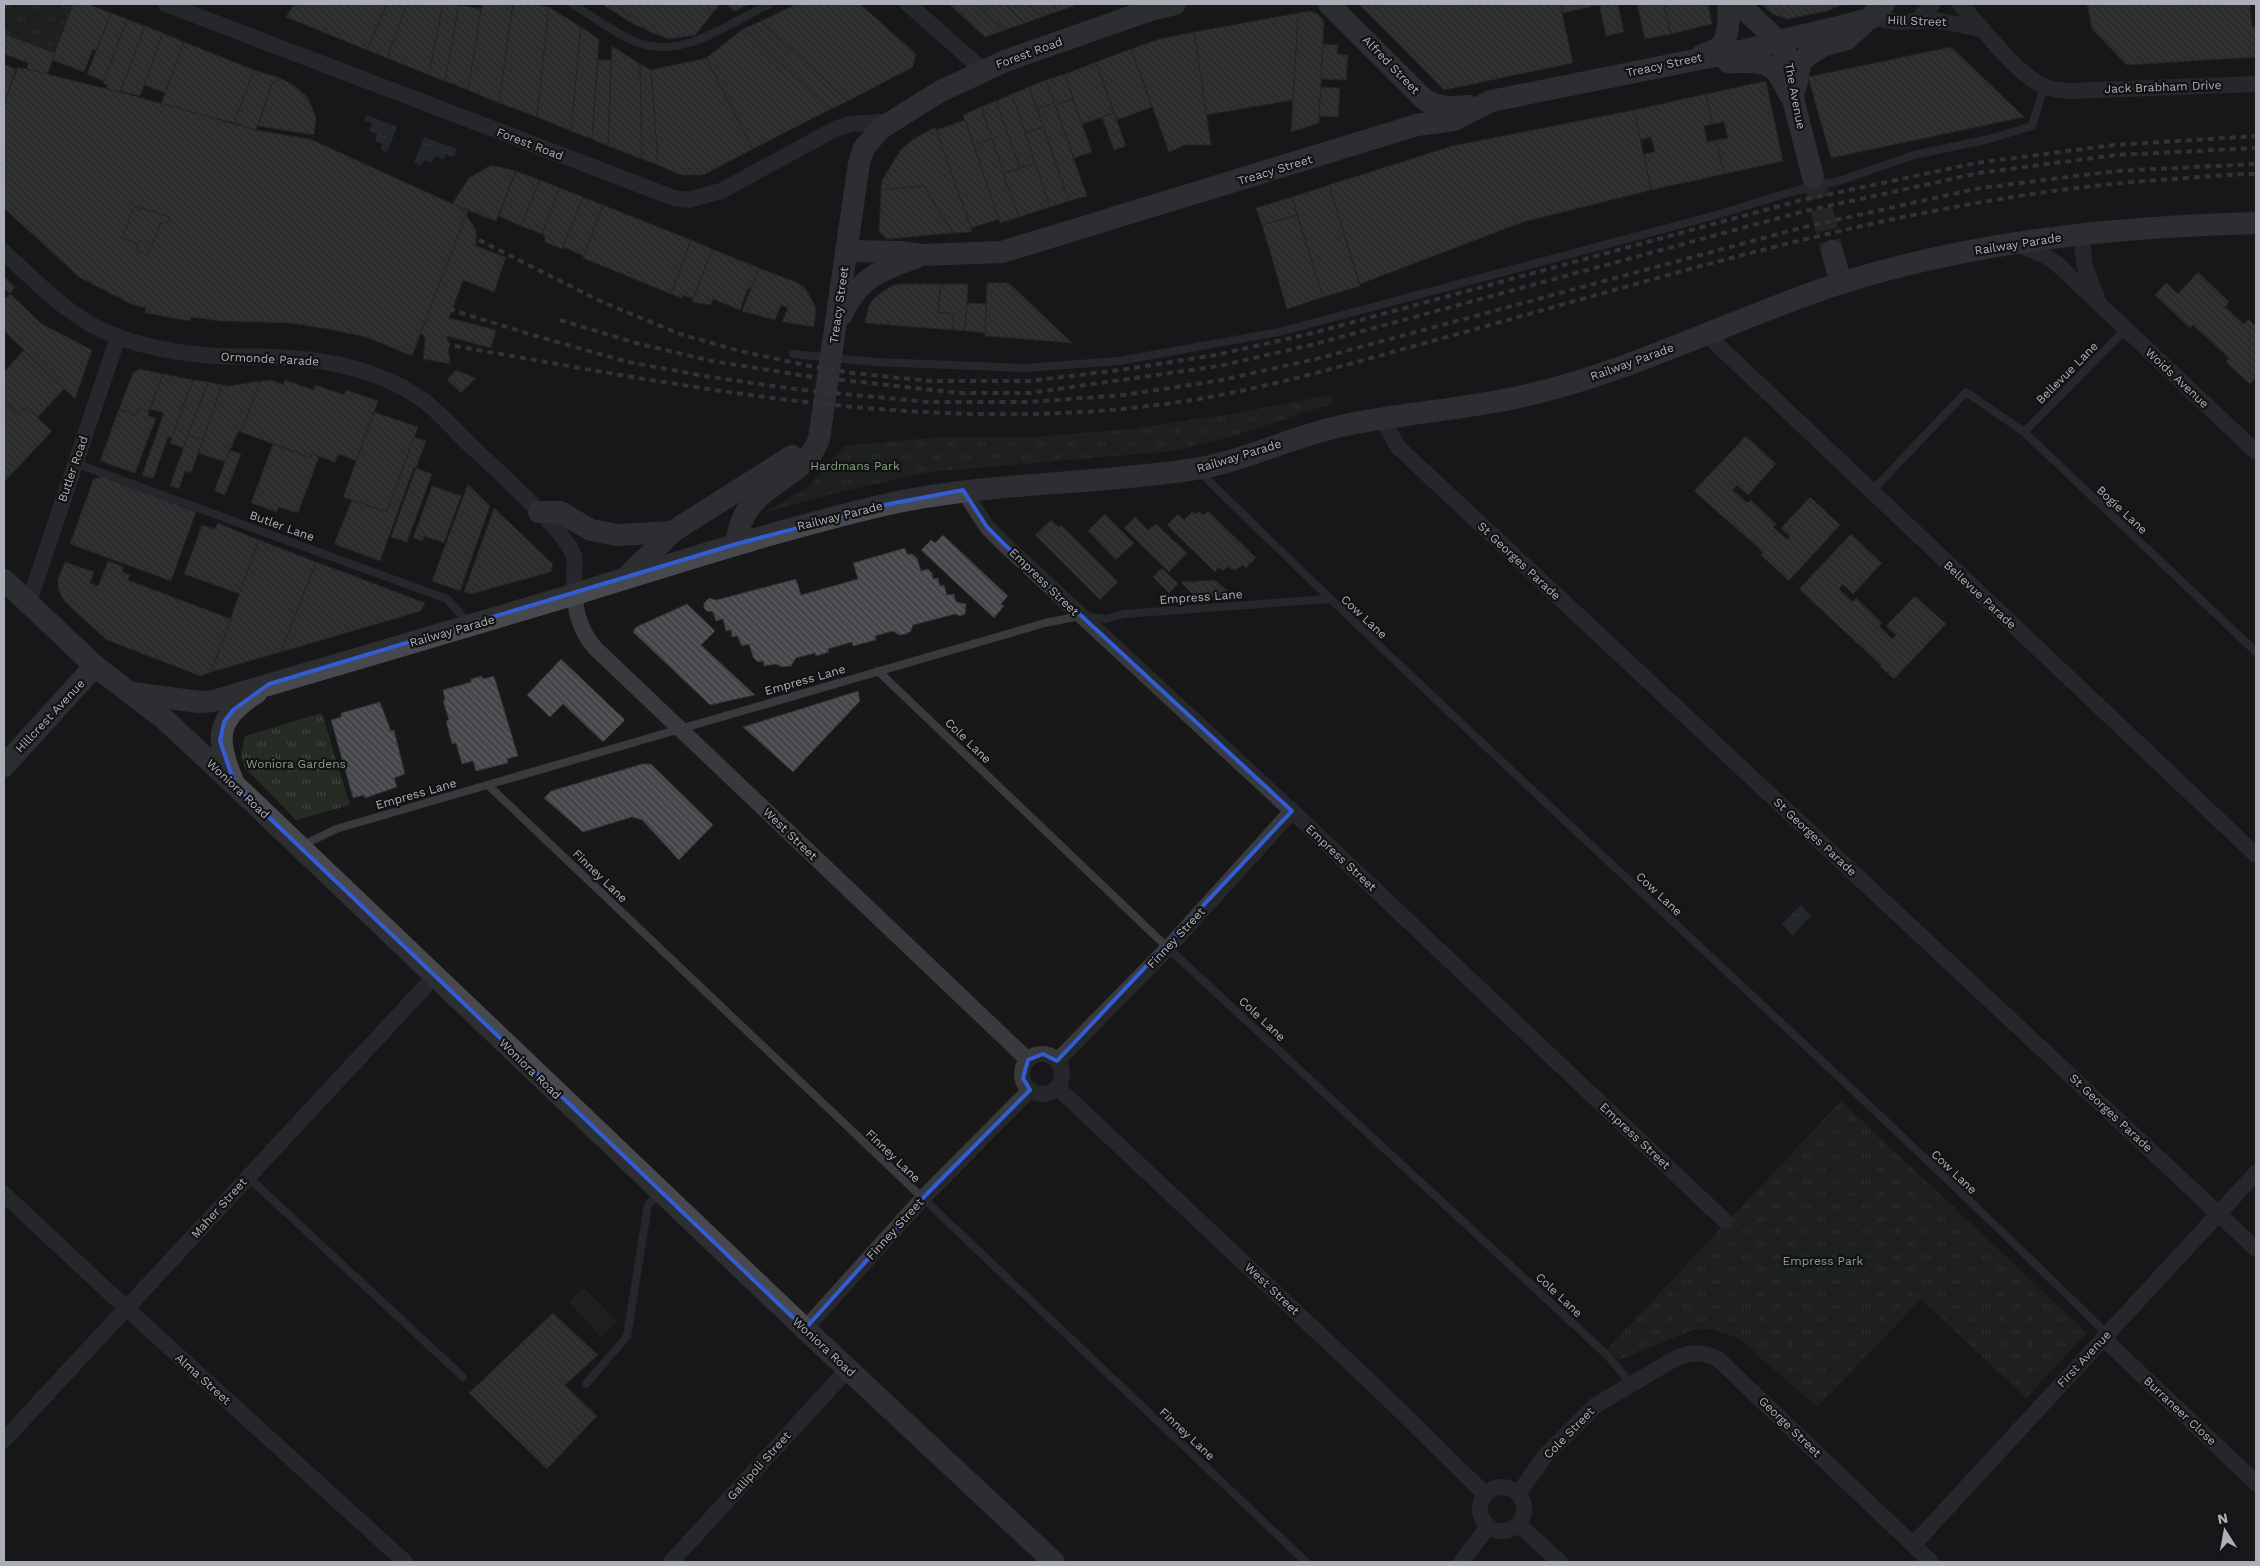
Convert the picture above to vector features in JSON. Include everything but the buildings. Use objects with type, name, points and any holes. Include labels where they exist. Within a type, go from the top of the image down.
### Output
[{"type":"street","name":"Forest Road","points":[[166,4],[674,198],[688,200],[721,191],[838,128],[851,124],[892,121]]},
{"type":"street","points":[[908,4],[982,70]]},
{"type":"street","name":"Forest Road","points":[[847,251],[859,163],[864,148],[873,136],[892,121],[917,105],[982,70],[1150,10],[1175,4]]},
{"type":"street","name":"Alfred Street","points":[[1329,4],[1425,100],[1437,106],[1452,108],[1491,101]]},
{"type":"street","points":[[1692,59],[1718,48],[1725,38],[1728,24],[1728,4]]},
{"type":"street","name":"The Avenue","points":[[1739,4],[1777,40],[1786,53],[1790,65],[1794,103],[1813,177]]},
{"type":"street","points":[[1917,20],[1932,4]]},
{"type":"street","name":"Hill Street","points":[[1960,4],[1981,30],[2025,73],[2044,87],[2071,91]]},
{"type":"street","points":[[1794,103],[1800,63],[1823,46],[1847,39],[1878,11]]},
{"type":"street","name":"Treacy Street","points":[[736,544],[742,519],[749,508],[760,496],[808,459],[819,438],[847,251],[899,252],[922,256],[983,254],[1022,247],[1417,125],[1454,120],[1491,101],[1692,59],[1755,48],[1777,40],[1845,27],[1878,11]]},
{"type":"street","name":"Hill Street","points":[[1878,11],[1901,22],[1917,20],[1953,22],[1981,30]]},
{"type":"street","points":[[1692,59],[1760,63],[1777,72],[1794,103]]},
{"type":"street","name":"Jack Brabham Drive","points":[[2071,91],[2256,84]]},
{"type":"street","name":"Railway Parade","points":[[133,693],[199,702],[213,701],[471,626],[736,544],[889,504],[963,490],[1197,469],[1312,434],[1382,419],[1476,406],[1568,385],[1612,371],[1783,303],[1841,283],[1948,256],[2081,235],[2199,225],[2256,223]]},
{"type":"street","name":"Woids Avenue","points":[[2081,235],[2085,267],[2099,302]]},
{"type":"street","name":"Woids Avenue","points":[[2015,244],[2036,252],[2057,264],[2256,452]]},
{"type":"street","points":[[1832,251],[1841,283]]},
{"type":"street","name":"Ormonde Parade","points":[[4,252],[71,311],[101,330],[118,337],[192,354],[277,357],[318,361],[386,379],[420,398],[539,512],[559,534],[574,557],[574,594]]},
{"type":"street","points":[[836,328],[853,294],[863,282],[887,267],[922,256]]},
{"type":"street","name":"Bellevue Parade","points":[[1706,334],[2256,854]]},
{"type":"street","name":"Butler Road","points":[[29,602],[118,337]]},
{"type":"street","name":"St Georges Parade","points":[[1382,419],[1398,447],[2256,1249]]},
{"type":"street","points":[[626,578],[672,532],[789,458],[804,446],[820,427]]},
{"type":"street","name":"Empress Street","points":[[963,490],[987,527],[1725,1221]]},
{"type":"street","points":[[539,512],[560,512],[592,530],[617,535],[672,532]]},
{"type":"street","name":"Woniora Road","points":[[4,580],[95,666],[133,693],[235,785],[805,1329],[1054,1562]]},
{"type":"street","name":"West Street","points":[[574,594],[578,618],[586,637],[607,660],[1028,1060]]},
{"type":"street","name":"Hillcrest Avenue","points":[[4,766],[95,666]]},
{"type":"street","points":[[235,785],[222,752],[221,731],[233,710],[269,684]]},
{"type":"street","name":"Finney Street","points":[[1057,1061],[1168,948],[1292,812]]},
{"type":"street","name":"Maher Street","points":[[4,1440],[435,976]]},
{"type":"street","points":[[1043,1054],[1049,1055],[1057,1061],[1062,1074],[1057,1087],[1044,1093],[1030,1090],[1023,1078],[1022,1071],[1028,1060],[1043,1054]]},
{"type":"street","name":"West Street","points":[[1057,1087],[1380,1391],[1485,1494]]},
{"type":"street","name":"Finney Street","points":[[805,1329],[922,1199],[1030,1090]]},
{"type":"street","name":"First Avenue","points":[[1913,1545],[2256,1173]]},
{"type":"street","name":"Alma Street","points":[[4,1194],[127,1309],[405,1562]]},
{"type":"street","name":"Burraneer Close","points":[[2105,1336],[2256,1483]]},
{"type":"street","name":"George Street","points":[[1631,1384],[1684,1355],[1699,1352],[1718,1358],[1931,1562]]},
{"type":"street","name":"Gallipoli Street","points":[[671,1562],[848,1369]]},
{"type":"street","name":"Cole Street","points":[[1518,1494],[1545,1456],[1596,1405],[1631,1384]]},
{"type":"street","points":[[1506,1487],[1518,1494],[1524,1506],[1522,1519],[1518,1524],[1507,1530],[1494,1530],[1488,1527],[1480,1515],[1481,1500],[1485,1494],[1491,1490],[1506,1487]]},
{"type":"street","points":[[1518,1524],[1560,1562]]},
{"type":"street","points":[[1461,1562],[1488,1527]]},
{"type":"lane","points":[[572,4],[632,41],[654,46],[686,44],[770,4]]},
{"type":"lane","points":[[793,354],[875,362],[1026,368],[1119,361],[1279,332],[1716,215],[1791,192],[1842,180],[1914,155],[1989,139],[2032,126],[2044,87]]},
{"type":"lane","name":"Bellevue Lane","points":[[2024,432],[2126,329]]},
{"type":"lane","name":"Bogie Lane","points":[[1871,492],[1966,392],[2024,432],[2256,652]]},
{"type":"lane","name":"Butler Lane","points":[[75,463],[448,599],[471,626]]},
{"type":"lane","name":"Cow Lane","points":[[1197,469],[1329,599],[1853,1091],[2105,1336]]},
{"type":"lane","name":"Empress Lane","points":[[300,847],[336,829],[1045,623],[1080,616],[1106,619],[1124,614],[1329,599]]},
{"type":"lane","name":"Cole Lane","points":[[878,671],[1168,948],[1607,1355],[1631,1384]]},
{"type":"lane","name":"Finney Lane","points":[[488,785],[1306,1562]]},
{"type":"lane","points":[[248,1177],[463,1377]]},
{"type":"lane","points":[[586,1384],[627,1336],[648,1206],[662,1193]]},
{"type":"highlighted area","points":[[963,490],[987,527],[1005,545],[1292,811],[1057,1061],[1043,1054],[1028,1060],[1023,1078],[1030,1090],[922,1199],[805,1329],[235,785],[220,741],[224,722],[233,710],[269,684],[736,544],[889,504]]},
{"type":"green space","points":[[4,4],[73,4],[55,53],[4,34]]},
{"type":"green space","points":[[68,4],[73,4],[58,46],[53,45]]},
{"type":"green space","name":"Hardmans Park","points":[[1331,395],[1333,403],[1233,436],[1173,451],[929,472],[839,492],[763,513],[808,487],[844,446],[931,438],[1036,437],[1132,429],[1231,414]]},
{"type":"green space","name":"Woniora Gardens","points":[[322,713],[350,805],[296,820],[245,768],[241,754],[245,736]]},
{"type":"green space","name":"Empress Park","points":[[1841,1101],[2087,1333],[2026,1398],[1921,1299],[1817,1407],[1739,1339],[1714,1329],[1693,1330],[1619,1360],[1607,1349]]},
{"type":"green space","points":[[584,1288],[616,1321],[602,1338],[569,1302]]},
{"type":"water","points":[[367,115],[397,127],[387,152],[381,150],[382,144],[375,141],[377,134],[369,131],[372,124],[364,120]]},
{"type":"water","points":[[424,137],[457,149],[454,157],[446,154],[444,160],[435,156],[432,163],[424,160],[421,166],[414,163]]},
{"type":"water","points":[[1801,905],[1811,916],[1792,936],[1782,924]]},
{"type":"tunnel","points":[[1813,177],[1832,251]]},
{"type":"railway","points":[[479,240],[600,301],[680,334],[740,351],[809,366],[853,373],[931,381],[1029,381],[1120,370],[1216,355],[1313,333],[1798,201],[1976,163],[2114,145],[2256,136]]},
{"type":"railway","points":[[560,320],[636,343],[712,361],[806,376],[959,393],[1030,393],[1219,366],[1315,344],[1801,212],[1979,173],[2116,155],[2256,148]]},
{"type":"railway","points":[[449,309],[628,362],[710,377],[802,390],[929,402],[1029,402],[1124,395],[1222,380],[1320,358],[1804,227],[1980,188],[2116,171],[2256,164]]},
{"type":"railway","points":[[444,344],[638,378],[834,405],[932,412],[1030,414],[1128,408],[1226,394],[1278,382],[1707,265],[1891,220],[1984,202],[2078,188],[2236,174],[2256,174]]}]
